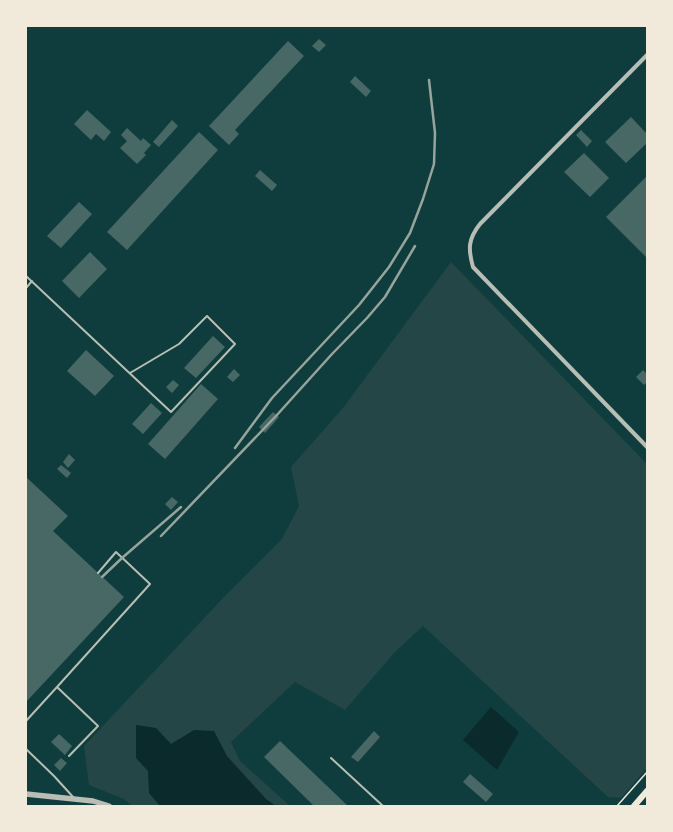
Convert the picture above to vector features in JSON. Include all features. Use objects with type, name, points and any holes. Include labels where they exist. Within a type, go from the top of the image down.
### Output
[{"type":"main road","points":[[634,806],[647,791]]},
{"type":"street","points":[[647,55],[480,224],[474,232],[470,244],[469,254],[473,267],[647,447]]},
{"type":"street","points":[[26,794],[93,801],[109,806]]},
{"type":"lane","points":[[26,276],[171,412],[235,344],[207,316],[179,344],[130,373]]},
{"type":"lane","points":[[26,288],[32,281]]},
{"type":"lane","points":[[26,721],[150,584],[116,552],[98,573]]},
{"type":"lane","points":[[57,687],[98,726],[69,756]]},
{"type":"lane","points":[[26,750],[54,776],[75,799]]},
{"type":"lane","points":[[331,758],[383,806]]},
{"type":"lane","points":[[590,806],[600,806]]},
{"type":"path","points":[[617,806],[647,772]]},
{"type":"shaded area","points":[[451,262],[647,464],[647,768],[621,798],[608,797],[423,626],[394,653],[345,710],[295,682],[231,742],[240,761],[290,806],[132,806],[124,799],[89,785],[84,746],[224,597],[282,539],[299,506],[291,467],[343,408]]},
{"type":"shaded area","points":[[491,707],[519,732],[497,770],[463,740]]},
{"type":"shaded area","points":[[136,725],[156,728],[171,744],[194,730],[214,731],[227,756],[266,799],[276,806],[160,806],[149,793],[148,771],[136,758]]},
{"type":"building","points":[[319,39],[326,45],[319,52],[312,46]]},
{"type":"building","points":[[288,41],[304,56],[235,130],[239,134],[229,145],[209,126]]},
{"type":"building","points":[[355,76],[371,91],[366,97],[350,82]]},
{"type":"building","points":[[87,110],[111,132],[104,141],[96,134],[91,140],[74,124]]},
{"type":"building","points":[[631,117],[647,134],[647,143],[626,163],[605,142]]},
{"type":"building","points":[[172,120],[178,126],[159,147],[153,142]]},
{"type":"building","points":[[127,128],[141,141],[143,138],[151,145],[144,153],[146,155],[137,164],[120,148],[127,141],[121,135]]},
{"type":"building","points":[[581,130],[592,141],[587,147],[576,135]]},
{"type":"building","points":[[199,132],[218,150],[127,250],[107,232]]},
{"type":"building","points":[[584,153],[609,178],[590,197],[564,172]]},
{"type":"building","points":[[260,170],[277,185],[272,191],[255,176]]},
{"type":"building","points":[[647,176],[647,258],[606,217]]},
{"type":"building","points":[[79,202],[92,214],[61,248],[47,236]]},
{"type":"building","points":[[90,252],[107,269],[79,298],[62,281]]},
{"type":"building","points":[[213,336],[225,347],[196,378],[184,368]]},
{"type":"building","points":[[86,350],[114,376],[95,396],[67,371]]},
{"type":"building","points":[[234,369],[240,375],[233,382],[227,377]]},
{"type":"building","points":[[643,370],[647,374],[647,382],[644,385],[636,377]]},
{"type":"building","points":[[173,380],[179,385],[172,393],[166,387]]},
{"type":"building","points":[[201,384],[218,399],[165,459],[148,444]]},
{"type":"building","points":[[151,403],[162,413],[143,434],[132,424]]},
{"type":"building","points":[[273,412],[279,417],[265,433],[259,427]]},
{"type":"building","points":[[69,454],[75,460],[68,468],[63,462]]},
{"type":"building","points":[[61,465],[71,473],[67,478],[57,469]]},
{"type":"building","points":[[26,477],[68,516],[53,531],[124,597],[26,702]]},
{"type":"building","points":[[172,497],[178,502],[171,510],[165,504]]},
{"type":"building","points":[[374,731],[380,737],[358,762],[351,757]]},
{"type":"building","points":[[59,734],[72,746],[65,755],[51,742]]},
{"type":"building","points":[[280,741],[348,806],[314,806],[264,757]]},
{"type":"building","points":[[61,758],[67,763],[60,771],[54,765]]},
{"type":"building","points":[[470,774],[493,794],[486,802],[463,782]]},
{"type":"railway","points":[[235,448],[272,398],[359,305],[389,267],[410,233],[434,164],[435,133],[429,80]]},
{"type":"railway","points":[[161,536],[367,318],[385,297],[415,246]]},
{"type":"railway","points":[[102,577],[181,507]]}]
